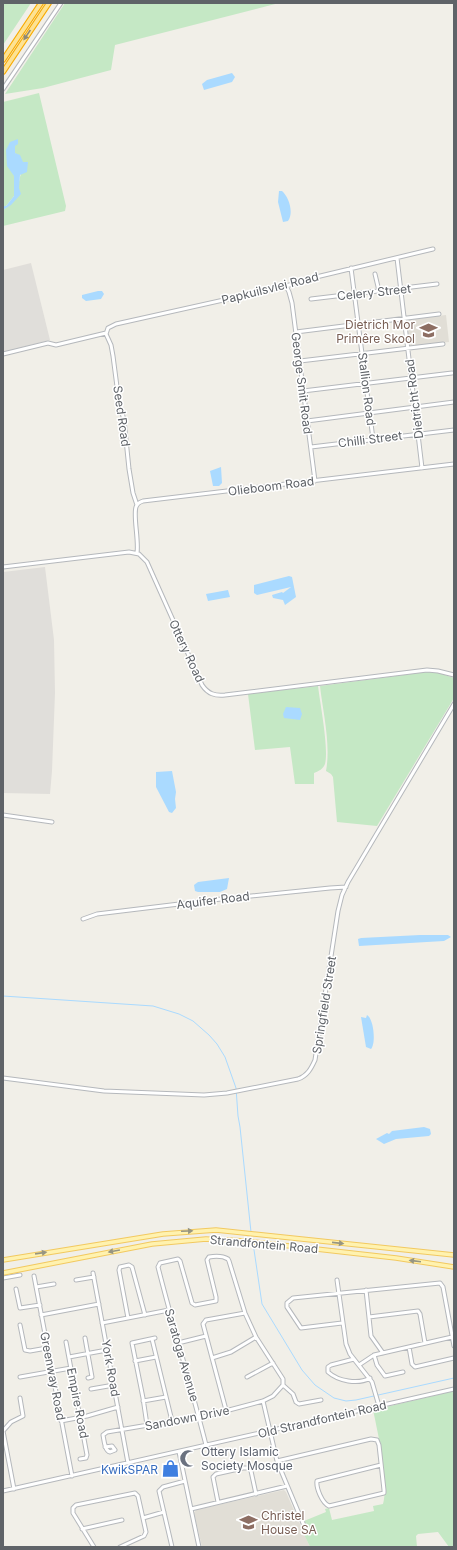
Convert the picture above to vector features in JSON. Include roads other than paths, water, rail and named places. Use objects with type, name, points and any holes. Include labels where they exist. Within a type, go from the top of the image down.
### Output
[{"type":"highway","points":[[3,60],[41,3]]},
{"type":"highway","points":[[3,72],[49,3]]},
{"type":"main road","name":"Strandfontein Road","points":[[3,1260],[180,1232],[216,1230],[454,1255]]},
{"type":"main road","name":"Strandfontein Road","points":[[3,1273],[171,1241],[216,1239],[396,1258],[454,1267]]},
{"type":"street","points":[[3,89],[61,3]]},
{"type":"street","name":"Papkuilsvlei Road","points":[[106,333],[108,328],[116,324],[286,286],[352,268],[433,249]]},
{"type":"street","name":"Dietricht Road","points":[[397,258],[422,468]]},
{"type":"street","name":"Stallion Road","points":[[352,268],[373,439]]},
{"type":"street","points":[[375,274],[379,291]]},
{"type":"street","name":"Celery Street","points":[[311,300],[437,284]]},
{"type":"street","name":"George Smit Road","points":[[286,286],[291,297],[315,481]]},
{"type":"street","points":[[296,332],[439,314]]},
{"type":"street","points":[[3,354],[48,343],[56,345],[106,333]]},
{"type":"street","name":"Seed Road","points":[[106,333],[113,356],[124,420],[128,469],[133,493],[138,505]]},
{"type":"street","points":[[300,361],[443,344]]},
{"type":"street","points":[[303,391],[452,373]]},
{"type":"street","points":[[307,420],[454,402]]},
{"type":"street","name":"Chilli Street","points":[[310,447],[454,430]]},
{"type":"street","name":"Olieboom Road","points":[[138,505],[143,501],[454,464]]},
{"type":"street","points":[[3,567],[129,552],[137,553],[138,542],[136,511],[138,505]]},
{"type":"street","name":"Ottery Road","points":[[137,553],[143,557],[146,562],[202,685],[212,694],[225,695],[427,670],[438,670],[454,676]]},
{"type":"street","name":"Springfield Street","points":[[3,1078],[110,1091],[218,1095],[302,1078],[312,1067],[317,1049],[338,911],[346,887],[454,704]]},
{"type":"street","points":[[3,815],[52,822]]},
{"type":"street","name":"Aquifer Road","points":[[82,919],[97,914],[187,903],[314,889],[346,887]]},
{"type":"street","name":"Saratoga Avenue","points":[[206,1445],[158,1264],[175,1259],[180,1261],[192,1303],[195,1306],[216,1301],[207,1260],[212,1257],[228,1259],[244,1313]]},
{"type":"street","points":[[128,1318],[119,1270],[120,1267],[124,1266],[130,1266],[132,1268],[145,1314]]},
{"type":"street","name":"York Road","points":[[94,1273],[128,1463]]},
{"type":"street","points":[[3,1278],[20,1275]]},
{"type":"street","name":"Greenway Road","points":[[34,1276],[72,1476]]},
{"type":"street","points":[[76,1280],[94,1277]]},
{"type":"street","points":[[337,1280],[346,1344],[354,1359],[370,1378],[376,1391],[379,1406]]},
{"type":"street","points":[[342,1324],[301,1328],[287,1305],[289,1300],[293,1298],[440,1283],[443,1287],[454,1346]]},
{"type":"street","points":[[36,1287],[54,1284]]},
{"type":"street","points":[[16,1290],[20,1308],[40,1306]]},
{"type":"street","points":[[366,1290],[371,1336],[383,1353]]},
{"type":"street","points":[[41,1315],[99,1304]]},
{"type":"street","points":[[102,1323],[169,1310]]},
{"type":"street","points":[[369,1317],[418,1311],[420,1314],[425,1343]]},
{"type":"street","points":[[226,1410],[203,1324],[204,1321],[244,1313],[256,1337],[283,1379],[283,1385],[293,1394],[296,1402],[299,1404],[320,1400]]},
{"type":"street","points":[[20,1325],[25,1350],[28,1351],[47,1348]]},
{"type":"street","points":[[178,1343],[206,1336]]},
{"type":"street","points":[[212,1358],[232,1352],[256,1337]]},
{"type":"street","points":[[359,1365],[374,1355],[452,1337]]},
{"type":"street","points":[[85,1338],[92,1377],[88,1378]]},
{"type":"street","points":[[147,1425],[133,1343],[153,1339],[172,1421]]},
{"type":"street","name":"Empire Road","points":[[66,1342],[87,1456],[86,1458],[80,1459]]},
{"type":"street","points":[[409,1347],[412,1364],[415,1367],[454,1358]]},
{"type":"street","points":[[69,1357],[107,1350]]},
{"type":"street","points":[[374,1355],[378,1367],[385,1376],[403,1372]]},
{"type":"street","points":[[135,1361],[156,1357]]},
{"type":"street","points":[[354,1359],[331,1365],[328,1367],[328,1372],[345,1381],[361,1381],[370,1378]]},
{"type":"street","points":[[247,1377],[273,1363]]},
{"type":"street","points":[[20,1377],[71,1368]]},
{"type":"street","points":[[91,1389],[114,1385]]},
{"type":"street","name":"Sandown Drive","points":[[105,1446],[103,1435],[105,1433],[172,1421],[199,1418],[263,1401],[273,1396],[283,1385]]},
{"type":"street","name":"Old Strandfontein Road","points":[[3,1491],[454,1389]]},
{"type":"street","points":[[143,1401],[166,1397]]},
{"type":"street","points":[[14,1489],[3,1432],[11,1422],[24,1416],[20,1398]]},
{"type":"street","points":[[263,1401],[277,1460],[305,1528]]},
{"type":"street","points":[[61,1421],[118,1407]]},
{"type":"street","points":[[277,1460],[374,1439],[379,1443],[384,1492],[329,1506],[324,1502],[317,1483],[319,1480],[381,1466]]},
{"type":"street","points":[[179,1452],[199,1547]]},
{"type":"street","points":[[218,1502],[213,1480],[214,1476],[216,1474],[244,1468],[248,1468],[251,1471],[256,1494]]},
{"type":"street","points":[[172,1547],[159,1494],[160,1489],[165,1486],[185,1481]]},
{"type":"street","points":[[191,1509],[287,1486]]},
{"type":"street","points":[[94,1547],[73,1513],[72,1510],[74,1506],[135,1493],[138,1496],[146,1532],[144,1536],[120,1547]]},
{"type":"street","points":[[143,1518],[164,1512]]},
{"type":"street","points":[[82,1529],[122,1520]]},
{"type":"water","points":[[232,73],[235,77],[232,82],[204,90],[202,84],[207,80]]},
{"type":"water","points":[[18,139],[18,144],[15,146],[15,153],[20,155],[23,162],[28,162],[27,172],[20,175],[19,188],[21,194],[11,205],[3,210],[3,206],[6,206],[14,196],[14,176],[7,166],[6,150],[10,142]]},
{"type":"water","points":[[279,191],[282,191],[285,194],[289,201],[291,214],[288,221],[283,222],[278,202]]},
{"type":"water","points":[[102,291],[104,294],[101,299],[86,301],[82,298],[82,295]]},
{"type":"water","points":[[221,467],[222,483],[219,486],[213,486],[210,471]]},
{"type":"water","points":[[289,576],[292,577],[296,597],[285,605],[283,600],[273,598],[272,595],[283,593],[291,587],[257,595],[254,593],[254,585]]},
{"type":"water","points":[[228,590],[230,597],[208,601],[206,594]]},
{"type":"water","points":[[286,707],[300,708],[302,714],[300,720],[284,718],[283,714]]},
{"type":"water","points":[[172,771],[176,792],[176,808],[172,813],[169,812],[156,787],[156,772]]},
{"type":"water","points":[[229,878],[227,889],[220,892],[195,891],[194,885],[198,882]]},
{"type":"water","points":[[448,935],[451,937],[444,941],[359,946],[358,939],[361,938]]},
{"type":"water","points":[[367,1015],[371,1021],[374,1032],[373,1046],[371,1049],[366,1047],[361,1017],[366,1018]]},
{"type":"water","points":[[424,1127],[430,1129],[431,1134],[429,1136],[396,1139],[384,1144],[376,1139],[387,1133],[389,1134],[392,1131]]},
{"type":"waterway","points":[[3,996],[153,1006],[179,1014],[193,1021],[209,1035],[225,1057],[236,1088],[251,1232]]},
{"type":"waterway","points":[[253,1243],[262,1304],[302,1370],[315,1385],[334,1398],[346,1401],[356,1400],[454,1378]]},
{"type":"place","name":"Dietrich Mor Primêre Skool","points":[[428,331]]},
{"type":"place","name":"Ottery Islamic Society Mosque","points":[[188,1458]]},
{"type":"place","name":"KwikSPAR","points":[[171,1469]]},
{"type":"place","name":"Christel House SA","points":[[248,1522]]}]
